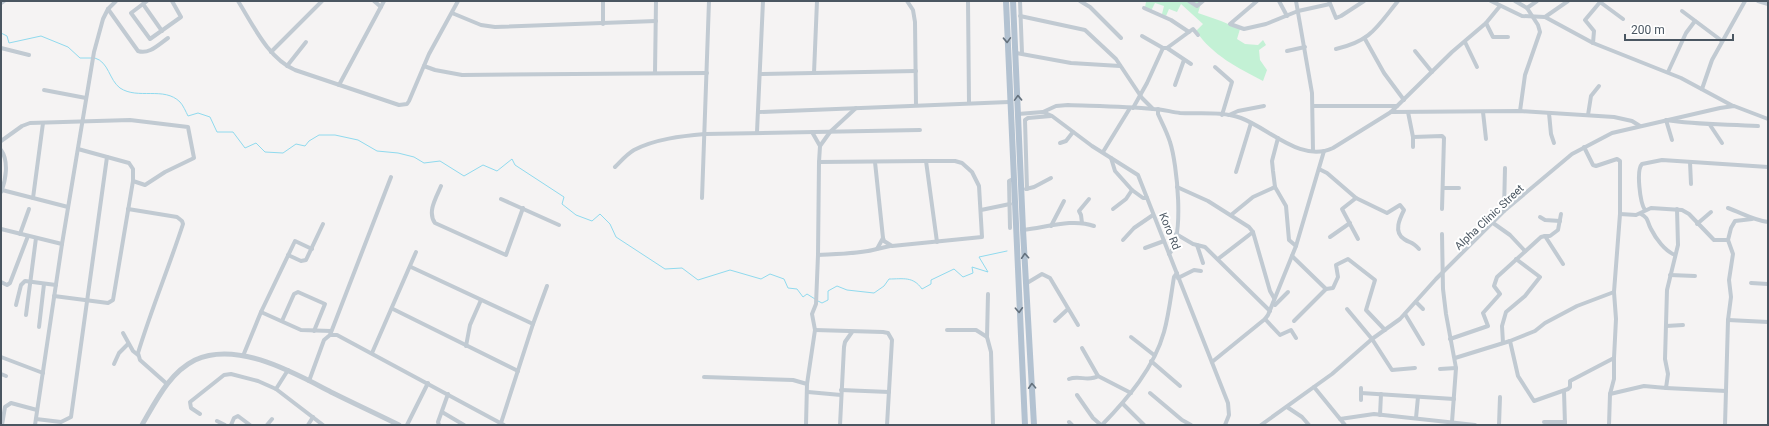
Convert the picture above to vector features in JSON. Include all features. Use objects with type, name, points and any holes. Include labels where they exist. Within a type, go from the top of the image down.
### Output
[{"type":"main road","points":[[1006,1],[1009,102],[1025,425]]},
{"type":"main road","points":[[1014,1],[1019,53],[1018,114],[1022,129],[1024,189],[1023,230],[1034,425]]},
{"type":"street","points":[[35,425],[62,244],[94,52],[101,22],[108,9],[116,1]]},
{"type":"street","points":[[162,31],[145,2],[132,11],[131,14],[149,39],[162,31],[181,17],[172,1]]},
{"type":"street","points":[[238,1],[271,52],[287,66],[403,105],[409,101],[436,39],[458,1]]},
{"type":"street","points":[[271,52],[322,1]]},
{"type":"street","points":[[374,1],[380,7]]},
{"type":"street","points":[[339,84],[384,1]]},
{"type":"street","points":[[603,1],[603,24]]},
{"type":"street","points":[[655,73],[656,1]]},
{"type":"street","points":[[702,198],[709,1]]},
{"type":"street","points":[[757,132],[763,1]]},
{"type":"street","points":[[814,73],[817,1]]},
{"type":"street","points":[[907,1],[913,10],[915,22],[916,105]]},
{"type":"street","points":[[968,1],[969,103]]},
{"type":"street","points":[[1020,1],[1019,53],[1071,64],[1120,66]]},
{"type":"street","points":[[1080,1],[1090,7],[1121,38]]},
{"type":"street","points":[[1189,1],[1197,6],[1203,1]]},
{"type":"street","points":[[1279,1],[1287,16]]},
{"type":"street","points":[[1296,1],[1310,71],[1313,106],[1314,151]]},
{"type":"street","points":[[1254,2],[1230,24],[1242,29],[1266,24],[1298,11],[1330,3],[1336,18],[1364,1]]},
{"type":"street","points":[[1336,49],[1354,45],[1365,39],[1371,34],[1398,1]]},
{"type":"street","points":[[1491,1],[1522,16],[1545,17],[1593,43],[1668,72],[1734,106],[1768,119]]},
{"type":"street","points":[[1515,1],[1527,8],[1538,25],[1540,32],[1525,75],[1521,93],[1520,111]]},
{"type":"street","points":[[1527,8],[1537,1]]},
{"type":"street","points":[[1545,17],[1568,1]]},
{"type":"street","points":[[1702,89],[1712,60],[1745,1]]},
{"type":"street","points":[[1758,1],[1767,3]]},
{"type":"street","points":[[1593,43],[1594,31],[1585,20],[1600,2],[1623,19]]},
{"type":"street","points":[[1228,115],[1251,123],[1298,148],[1324,151],[1333,148],[1391,112],[1452,52],[1486,23],[1500,6]]},
{"type":"street","points":[[1144,8],[1171,20],[1189,32]]},
{"type":"street","points":[[108,9],[138,51],[148,52],[168,38]]},
{"type":"street","points":[[1682,11],[1722,41]]},
{"type":"street","points":[[452,13],[481,25],[496,27],[656,21]]},
{"type":"street","points":[[1020,16],[1083,29],[1116,59],[1141,95],[1153,109]]},
{"type":"street","points":[[1668,72],[1686,33],[1695,21]]},
{"type":"street","points":[[1486,23],[1493,37],[1508,37]]},
{"type":"street","points":[[1103,152],[1141,95],[1165,48],[1194,30],[1198,35]]},
{"type":"street","points":[[1142,36],[1191,64]]},
{"type":"street","points":[[1365,39],[1384,73],[1404,100]]},
{"type":"street","points":[[287,66],[306,42]]},
{"type":"street","points":[[1465,42],[1477,66]]},
{"type":"street","points":[[1287,50],[1305,47]]},
{"type":"street","points":[[1,48],[30,55]]},
{"type":"street","points":[[1415,52],[1432,72]]},
{"type":"street","points":[[1175,85],[1184,60]]},
{"type":"street","points":[[424,66],[442,72],[462,75],[706,73]]},
{"type":"street","points":[[1215,67],[1232,82],[1222,115]]},
{"type":"street","points":[[760,74],[916,71]]},
{"type":"street","points":[[1588,115],[1591,96],[1599,86]]},
{"type":"street","points":[[44,90],[86,98]]},
{"type":"street","points":[[759,112],[1009,102]]},
{"type":"street","points":[[1018,114],[1044,112],[1056,106],[1068,105],[1158,109],[1180,113],[1228,115],[1264,106]]},
{"type":"street","points":[[1313,106],[1397,106]]},
{"type":"street","name":"Alpha Clinic Street","points":[[1261,425],[1332,374],[1372,339],[1405,314],[1504,211],[1563,161],[1584,147],[1612,133],[1698,112],[1734,106]]},
{"type":"street","points":[[806,425],[807,384],[815,330],[812,314],[816,304],[820,146],[830,132],[856,108]]},
{"type":"street","points":[[1158,109],[1158,115],[1171,144],[1177,188],[1175,247],[1169,254]]},
{"type":"street","points":[[1391,112],[1520,111],[1622,118],[1641,126]]},
{"type":"street","name":"Koro Rd","points":[[1044,112],[1137,173],[1228,403],[1229,415],[1225,425]]},
{"type":"street","points":[[1408,112],[1413,137],[1413,147]]},
{"type":"street","points":[[1483,112],[1486,139]]},
{"type":"street","points":[[1686,122],[1698,112]]},
{"type":"street","points":[[1549,113],[1551,134],[1554,143]]},
{"type":"street","points":[[1022,129],[1026,118],[1052,116]]},
{"type":"street","points":[[1672,140],[1666,120],[1710,125],[1724,124],[1758,126]]},
{"type":"street","points":[[1,141],[22,126],[43,123],[142,121],[188,127],[194,158],[178,165],[145,185],[133,181]]},
{"type":"street","points":[[33,198],[43,123]]},
{"type":"street","points":[[1236,172],[1251,123]]},
{"type":"street","points":[[1710,125],[1722,143]]},
{"type":"street","points":[[615,167],[633,150],[642,146],[674,138],[704,134],[920,130]]},
{"type":"street","points":[[812,132],[820,146]]},
{"type":"street","points":[[1060,143],[1066,140],[1073,132]]},
{"type":"street","points":[[1413,137],[1443,136],[1442,210]]},
{"type":"street","points":[[1278,138],[1272,161],[1275,187],[1286,206],[1289,240],[1296,246]]},
{"type":"street","points":[[1584,147],[1593,165],[1596,166],[1617,159],[1620,161],[1620,214],[1614,292],[1616,319],[1614,379],[1610,394],[1609,425]]},
{"type":"street","points":[[54,296],[108,303],[113,300],[133,181],[132,166],[107,156],[78,149]]},
{"type":"street","points":[[1,150],[4,155],[6,166],[2,191],[68,207]]},
{"type":"street","points":[[1212,362],[1265,319],[1270,311],[1296,246],[1324,151]]},
{"type":"street","points":[[36,419],[61,422],[71,417],[107,156]]},
{"type":"street","points":[[1112,158],[1115,171],[1132,190],[1143,198],[1147,198]]},
{"type":"street","points":[[1644,210],[1641,201],[1640,166],[1642,164],[1662,160],[1768,167]]},
{"type":"street","points":[[926,161],[936,242]]},
{"type":"street","points":[[818,255],[849,254],[892,246],[982,237],[979,186],[972,172],[967,167],[955,161],[819,162]]},
{"type":"street","points":[[875,162],[883,238],[884,241],[892,246]]},
{"type":"street","points":[[1690,162],[1691,184]]},
{"type":"street","points":[[1504,211],[1505,168]]},
{"type":"street","points":[[1319,169],[1330,175],[1356,198],[1387,212],[1400,205],[1404,210],[1399,219],[1400,234],[1402,238],[1412,241],[1419,249]]},
{"type":"street","points":[[309,381],[324,340],[330,333],[391,177]]},
{"type":"street","points":[[1024,189],[1034,187],[1051,178]]},
{"type":"street","points":[[1010,228],[1009,181],[1013,179]]},
{"type":"street","points":[[441,186],[432,208],[432,218],[435,223],[506,255],[523,208]]},
{"type":"street","points":[[1231,215],[1254,197],[1275,187]]},
{"type":"street","points":[[1177,188],[1208,201],[1247,226],[1253,232],[1270,291],[1274,298]]},
{"type":"street","points":[[1442,188],[1459,188]]},
{"type":"street","points":[[1113,209],[1126,199],[1132,190]]},
{"type":"street","points":[[1356,198],[1342,209],[1358,239]]},
{"type":"street","points":[[501,199],[560,225]]},
{"type":"street","points":[[1082,223],[1082,216],[1079,211],[1089,199]]},
{"type":"street","points":[[1051,226],[1064,201]]},
{"type":"street","points":[[981,210],[1010,204]]},
{"type":"street","points":[[1641,214],[1644,210],[1650,208],[1677,209],[1686,212],[1714,240],[1728,240]]},
{"type":"street","points":[[1728,208],[1747,215],[1752,219]]},
{"type":"street","points":[[20,234],[28,209]]},
{"type":"street","points":[[128,209],[177,217],[183,224],[171,262],[151,310],[138,356]]},
{"type":"street","points":[[1666,388],[1668,374],[1665,359],[1667,290],[1678,245],[1677,209]]},
{"type":"street","points":[[1697,224],[1711,212]]},
{"type":"street","points":[[1450,339],[1488,326],[1483,313],[1500,294],[1494,286],[1497,277],[1541,236],[1555,234],[1558,230],[1561,214]]},
{"type":"street","points":[[1620,214],[1641,214],[1648,219],[1652,231],[1666,250],[1675,255]]},
{"type":"street","points":[[1123,240],[1134,228],[1153,215]]},
{"type":"street","points":[[1540,217],[1544,220],[1560,221]]},
{"type":"street","points":[[1725,425],[1728,320],[1731,297],[1729,280],[1733,254],[1728,240],[1731,228],[1735,221],[1752,219],[1768,222]]},
{"type":"street","points":[[1023,230],[1060,224],[1082,223],[1094,226]]},
{"type":"street","points":[[1330,236],[1350,223]]},
{"type":"street","points":[[1493,223],[1510,235],[1525,251]]},
{"type":"street","points":[[288,255],[304,262],[312,249],[323,224]]},
{"type":"street","points":[[1,228],[62,244]]},
{"type":"street","points":[[1218,259],[1253,232]]},
{"type":"street","points":[[1176,234],[1197,245],[1204,246],[1270,311]]},
{"type":"street","points":[[1442,234],[1442,274],[1450,339],[1456,368],[1452,422]]},
{"type":"street","points":[[1,282],[7,285],[10,283],[28,236]]},
{"type":"street","points":[[1544,236],[1563,264]]},
{"type":"street","points":[[26,315],[36,238]]},
{"type":"street","points":[[877,249],[883,238]]},
{"type":"street","points":[[243,356],[261,312],[295,241],[312,249]]},
{"type":"street","points":[[1145,248],[1164,241]]},
{"type":"street","points":[[1197,245],[1203,263]]},
{"type":"street","points":[[372,353],[393,309],[416,252]]},
{"type":"street","points":[[1292,256],[1326,290]]},
{"type":"street","points":[[1294,321],[1326,290],[1333,288],[1338,277],[1336,265],[1346,259],[1350,259],[1375,280],[1366,310],[1385,330]]},
{"type":"street","points":[[1503,343],[1502,326],[1506,312],[1525,296],[1540,277],[1516,259]]},
{"type":"street","points":[[411,267],[533,324]]},
{"type":"street","points":[[1077,395],[1093,418],[1102,425],[1132,393],[1154,355],[1164,331],[1174,277],[1194,270],[1201,271]]},
{"type":"street","points":[[1027,283],[1042,274],[1050,278],[1078,325]]},
{"type":"street","points":[[1670,275],[1695,276]]},
{"type":"street","points":[[16,305],[22,282],[56,285]]},
{"type":"street","points":[[39,327],[44,284]]},
{"type":"street","points":[[1751,284],[1768,284]]},
{"type":"street","points":[[261,312],[301,330],[337,335],[503,424],[518,371],[547,286]]},
{"type":"street","points":[[282,321],[294,294],[298,292],[325,304],[314,331]]},
{"type":"street","points":[[1272,303],[1275,305],[1278,304],[1288,292]]},
{"type":"street","points":[[1455,358],[1510,341],[1536,331],[1545,323],[1577,306],[1614,292]]},
{"type":"street","points":[[988,294],[987,337],[991,352],[993,425]]},
{"type":"street","points":[[466,346],[470,325],[481,300]]},
{"type":"street","points":[[1416,302],[1423,309]]},
{"type":"street","points":[[393,309],[518,371]]},
{"type":"street","points":[[1055,321],[1068,309]]},
{"type":"street","points":[[1347,309],[1372,339],[1392,370],[1415,368]]},
{"type":"street","points":[[1405,314],[1423,344]]},
{"type":"street","points":[[1265,319],[1280,335],[1291,330],[1296,338]]},
{"type":"street","points":[[1728,320],[1768,322]]},
{"type":"street","points":[[1666,326],[1683,325]]},
{"type":"street","points":[[815,330],[888,333],[892,340],[887,425]]},
{"type":"street","points":[[947,330],[976,330],[987,337]]},
{"type":"street","points":[[123,332],[128,344],[140,360],[167,384]]},
{"type":"street","points":[[840,425],[844,348],[845,342],[852,332]]},
{"type":"street","points":[[1130,337],[1154,355]]},
{"type":"street","points":[[1510,341],[1518,376],[1533,400],[1536,401],[1570,388],[1570,381],[1614,358]]},
{"type":"street","points":[[114,364],[119,353],[128,344]]},
{"type":"street","points":[[1082,348],[1098,376],[1132,393]]},
{"type":"street","points":[[142,425],[167,384],[187,365],[204,357],[223,355],[243,356],[267,362],[288,370],[395,424]]},
{"type":"street","points":[[1,357],[43,373]]},
{"type":"street","points":[[1151,361],[1180,386]]},
{"type":"street","points":[[1440,369],[1456,368]]},
{"type":"street","points":[[276,389],[288,370]]},
{"type":"street","points":[[1,374],[6,376]]},
{"type":"street","points":[[200,414],[191,408],[190,402],[224,375],[231,374],[258,381],[276,389],[323,425]]},
{"type":"street","points":[[1069,379],[1080,377],[1093,379],[1098,376]]},
{"type":"street","points":[[704,377],[793,380],[807,384]]},
{"type":"street","points":[[407,425],[428,383]]},
{"type":"street","points":[[1610,394],[1644,386],[1726,391]]},
{"type":"street","points":[[1314,387],[1345,425]]},
{"type":"street","points":[[1361,388],[1361,400]]},
{"type":"street","points":[[1544,422],[1565,423],[1564,391]]},
{"type":"street","points":[[808,392],[889,392]]},
{"type":"street","points":[[1150,393],[1190,425]]},
{"type":"street","points":[[439,425],[438,422],[448,394]]},
{"type":"street","points":[[1361,394],[1454,399]]},
{"type":"street","points":[[1380,415],[1381,394]]},
{"type":"street","points":[[1416,418],[1418,397]]},
{"type":"street","points":[[1499,425],[1500,397]]},
{"type":"street","points":[[2,425],[5,407],[11,403],[37,410]]},
{"type":"street","points":[[1123,404],[1144,425]]},
{"type":"street","points":[[1288,407],[1304,419],[1309,425]]},
{"type":"street","points":[[442,412],[464,425]]},
{"type":"street","points":[[1340,419],[1380,415],[1427,419],[1443,423],[1452,422],[1475,425]]},
{"type":"street","points":[[231,425],[234,418],[238,416],[250,425]]},
{"type":"street","points":[[308,425],[313,417]]},
{"type":"street","points":[[267,425],[272,419]]},
{"type":"street","points":[[1427,419],[1432,425]]},
{"type":"street","points":[[217,421],[224,425]]},
{"type":"green space","points":[[1145,1],[1199,1],[1201,3],[1198,13],[1240,29],[1237,39],[1245,44],[1258,45],[1263,40],[1266,45],[1259,50],[1260,60],[1267,70],[1263,81],[1226,60],[1202,40],[1196,31],[1203,24],[1181,4],[1177,12],[1169,9],[1166,16],[1162,14],[1164,6],[1155,3],[1151,11],[1145,7]]},
{"type":"waterway","points":[[1,33],[7,36],[9,43],[41,36],[68,47],[80,58],[92,58]]},
{"type":"waterway","points":[[95,58],[103,63],[116,85],[120,88],[135,93],[159,94],[174,97],[181,103],[188,116],[198,113],[210,117],[217,132],[233,132],[245,148],[256,143],[265,152],[283,153],[296,144],[305,146],[309,141],[319,135],[335,135],[358,140],[377,151],[398,153],[414,157],[424,163],[440,161],[464,176],[483,165],[497,171],[512,159],[515,165],[564,197],[562,204],[576,215],[592,221],[600,214],[610,224],[616,237],[665,269],[682,268],[698,280],[730,270],[761,279],[770,274],[784,279],[788,288],[797,289],[803,297],[807,294],[815,299]]},
{"type":"waterway","points":[[818,301],[822,303],[828,300],[828,291],[837,286],[847,290],[874,293],[884,286],[889,279],[907,279],[915,282],[922,289],[931,284],[931,280],[954,269],[963,277],[973,273],[972,267],[988,272],[979,257],[1007,251]]}]
